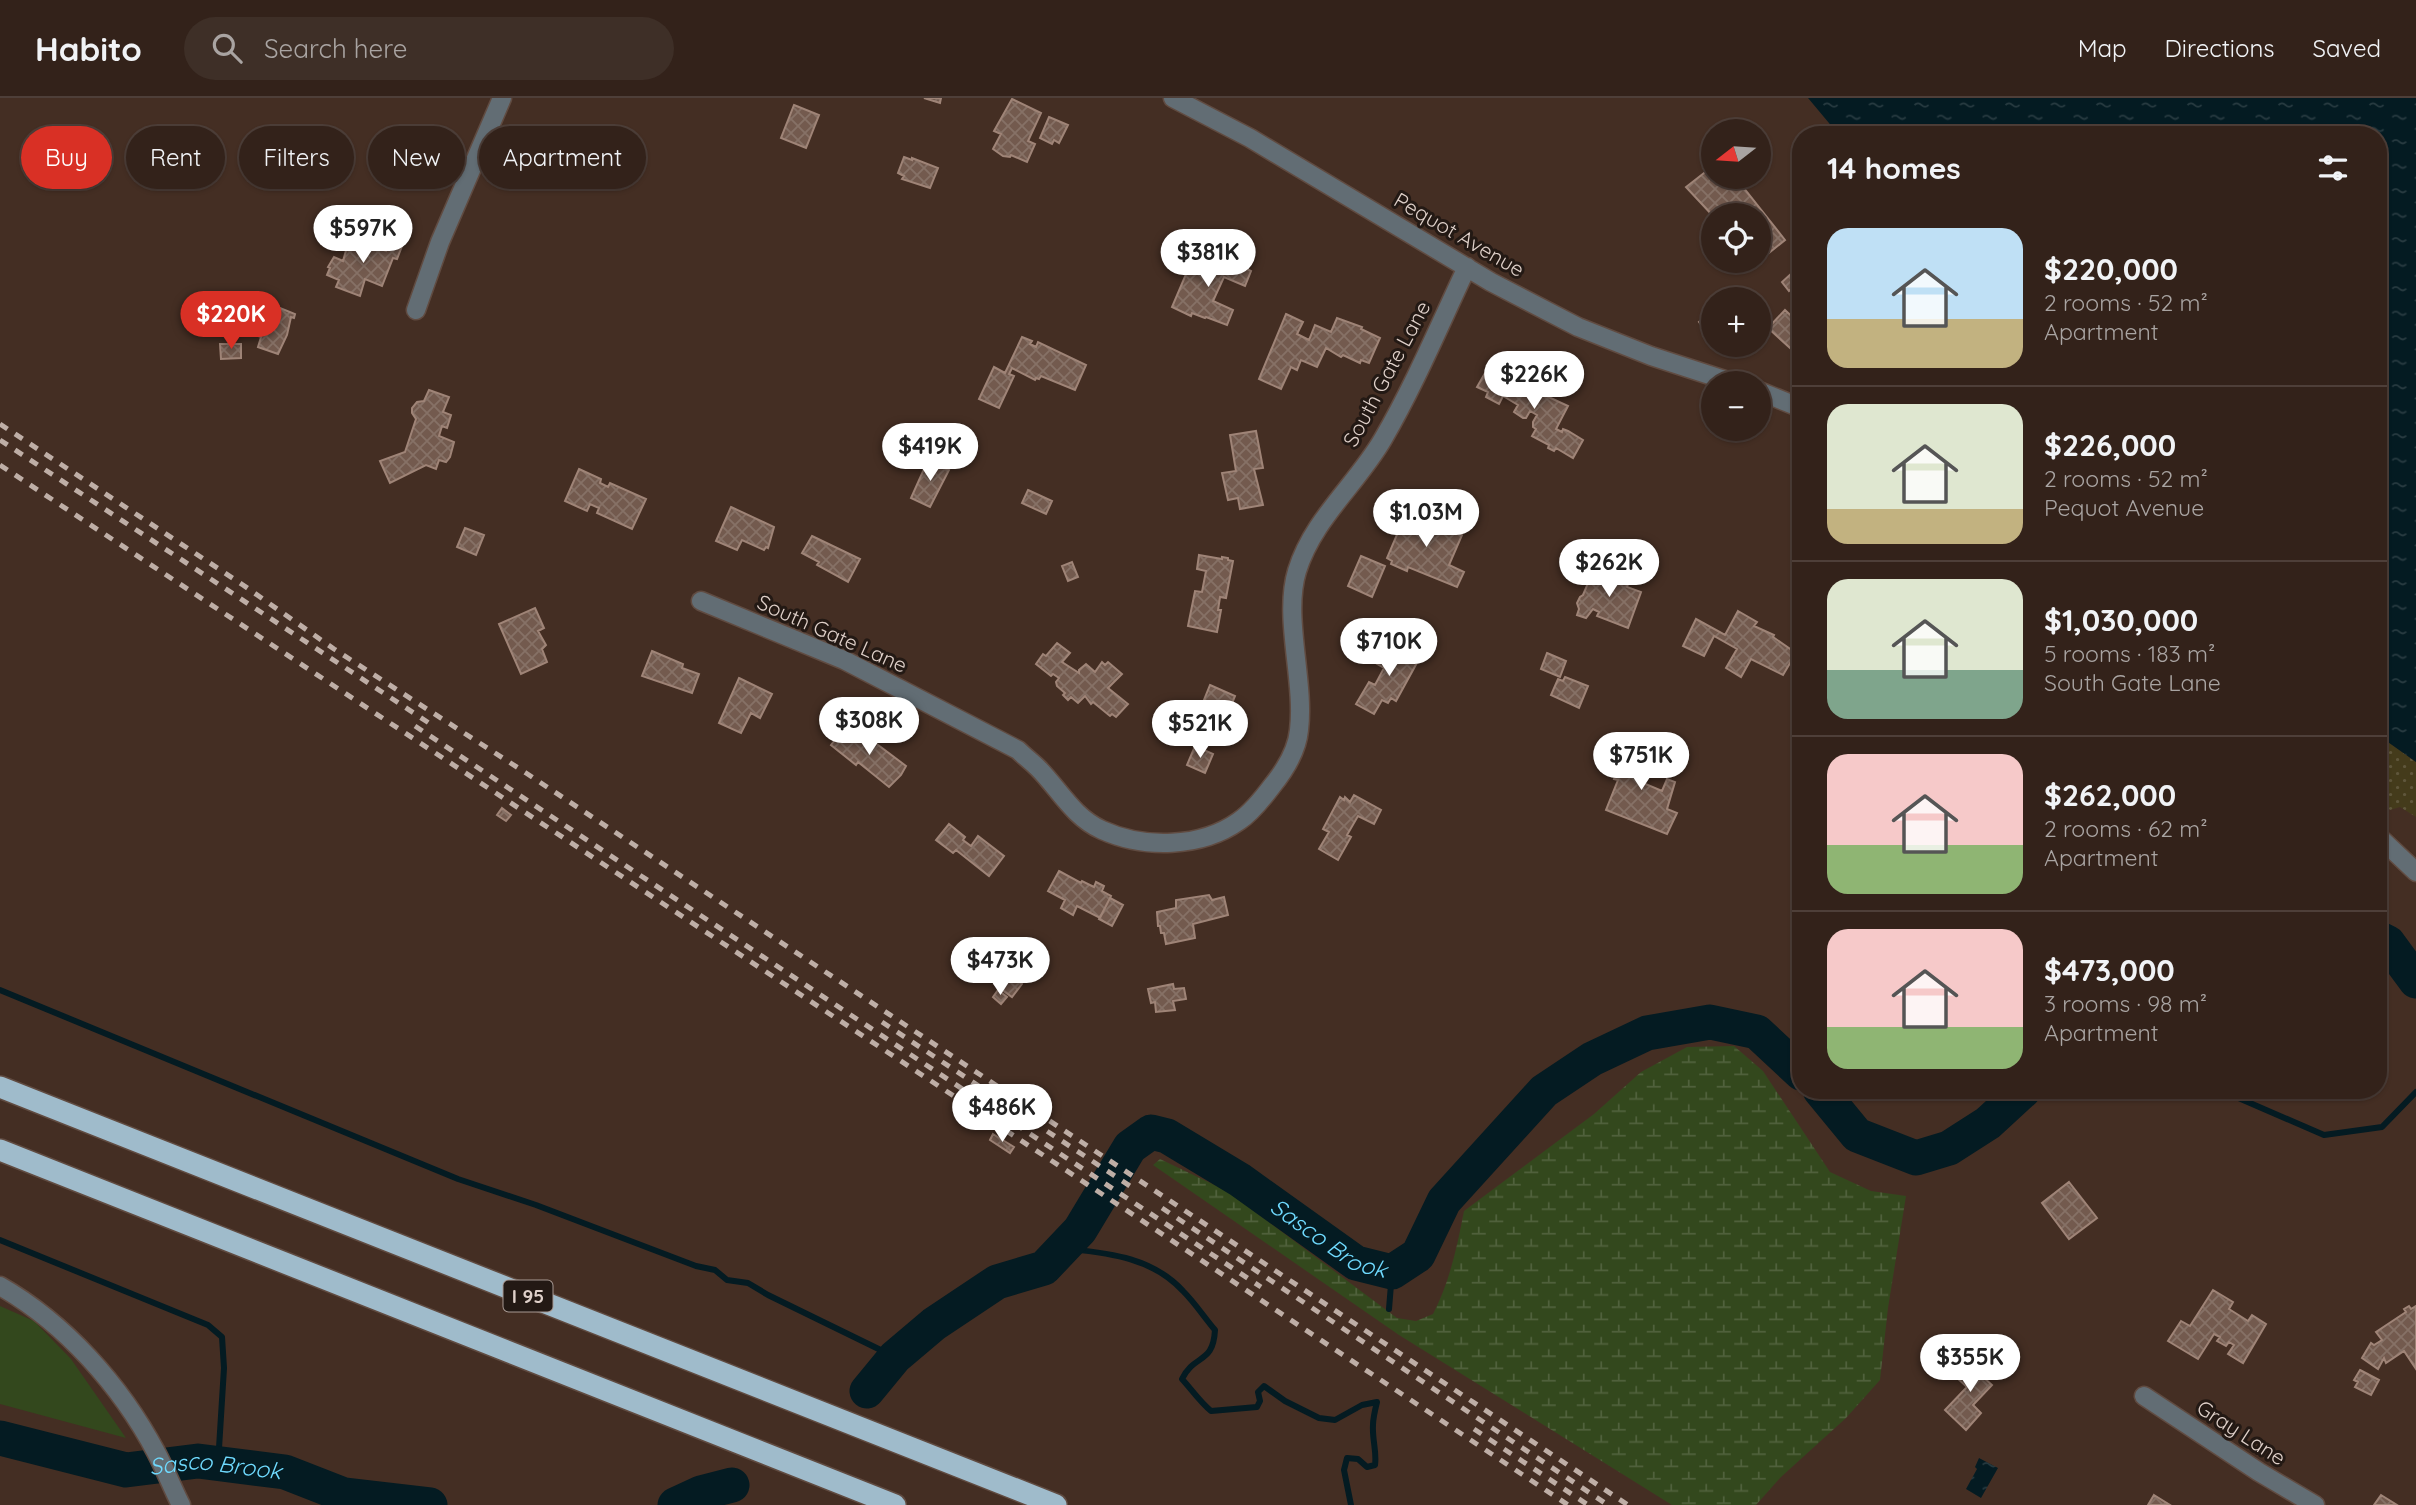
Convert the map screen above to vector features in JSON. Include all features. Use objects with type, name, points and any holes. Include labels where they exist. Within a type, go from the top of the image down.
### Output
[{"type":"highway","name":"I 95","points":[[0,1087],[1056,1505]]},
{"type":"highway","points":[[0,1150],[895,1505]]},
{"type":"street","points":[[415,310],[440,242],[502,98]]},
{"type":"street","name":"Pequot Avenue","points":[[1173,98],[1250,138],[1491,282],[1578,327],[1701,372]]},
{"type":"street","name":"South Gate Lane","points":[[701,601],[844,660],[1018,750],[1038,768],[1062,799],[1100,830],[1151,842],[1177,844],[1211,835],[1240,821],[1283,772],[1294,750],[1299,732],[1300,693],[1294,640],[1296,574],[1309,540],[1382,440],[1467,267]]},
{"type":"street","points":[[1771,396],[1792,404]]},
{"type":"street","points":[[2387,845],[2416,872]]},
{"type":"street","points":[[0,1286],[23,1299],[90,1358],[127,1405],[156,1451],[178,1498]]},
{"type":"street","name":"Gray Lane","points":[[2144,1396],[2259,1472],[2315,1505]]},
{"type":"green space","points":[[1734,1046],[1763,1071],[1830,1172],[1871,1191],[1906,1196],[1888,1308],[1880,1380],[1846,1418],[1781,1477],[1756,1505],[1672,1505],[1399,1335],[1153,1165],[1160,1159],[1227,1191],[1397,1318],[1416,1321],[1433,1314],[1439,1302],[1452,1264],[1464,1211],[1594,1114],[1641,1072],[1687,1047]]},
{"type":"green space","points":[[0,1306],[34,1321],[71,1359],[126,1438],[0,1404]]},
{"type":"sand","points":[[2387,741],[2416,762],[2416,817],[2400,807],[2390,810],[2387,807]]},
{"type":"water","points":[[1808,98],[2416,98],[2416,762],[2387,741],[2387,126],[1831,126]]},
{"type":"water","points":[[1979,1458],[1998,1468],[1981,1498],[1966,1489],[1977,1469],[1975,1467]]},
{"type":"building","points":[[924,98],[941,98],[940,103]]},
{"type":"building","points":[[1012,99],[1041,113],[1028,141],[1035,144],[1027,162],[1011,155],[1003,156],[993,149],[1001,134],[994,131]]},
{"type":"building","points":[[794,105],[819,115],[806,148],[781,138]]},
{"type":"building","points":[[1049,117],[1068,125],[1059,143],[1054,140],[1052,144],[1040,138]]},
{"type":"building","points":[[904,157],[938,168],[930,188],[902,179],[904,176],[898,173]]},
{"type":"building","points":[[1701,175],[1701,189],[1745,189],[1756,203],[1701,203],[1686,187]]},
{"type":"building","points":[[1771,222],[1785,240],[1771,251]]},
{"type":"building","points":[[352,237],[386,251],[390,241],[402,246],[397,259],[393,258],[382,286],[365,279],[360,296],[336,287],[339,280],[327,275],[334,257],[343,261]]},
{"type":"building","points":[[1216,254],[1251,271],[1245,286],[1224,277],[1213,301],[1233,310],[1227,325],[1192,313],[1191,316],[1172,307],[1192,260],[1210,268]]},
{"type":"building","points":[[1792,273],[1792,288],[1789,291],[1782,282]]},
{"type":"building","points":[[270,304],[295,314],[294,318],[291,317],[287,335],[278,354],[258,347],[261,337],[258,336]]},
{"type":"building","points":[[1785,310],[1792,317],[1792,350],[1771,331],[1771,325]]},
{"type":"building","points":[[1286,314],[1303,322],[1297,334],[1309,340],[1315,325],[1331,332],[1337,318],[1362,327],[1361,329],[1380,338],[1369,363],[1361,360],[1360,363],[1343,355],[1341,357],[1326,348],[1317,367],[1301,360],[1297,370],[1291,367],[1281,389],[1259,379]]},
{"type":"building","points":[[1022,337],[1032,341],[1030,344],[1036,347],[1038,342],[1086,365],[1075,390],[1041,376],[1035,380],[1012,368],[1009,374],[1014,376],[999,408],[979,399],[994,367],[1005,373]]},
{"type":"building","points":[[220,344],[241,344],[241,358],[221,359]]},
{"type":"building","points":[[1485,373],[1496,379],[1498,374],[1510,381],[1513,375],[1542,390],[1540,393],[1568,406],[1556,429],[1568,431],[1583,440],[1573,458],[1556,448],[1554,451],[1548,448],[1549,445],[1532,436],[1536,429],[1533,422],[1537,415],[1530,411],[1526,418],[1523,418],[1514,412],[1518,405],[1503,396],[1499,404],[1486,397],[1488,392],[1477,387]]},
{"type":"building","points":[[429,390],[449,397],[443,412],[451,415],[447,428],[442,426],[439,436],[454,442],[450,457],[446,462],[439,460],[436,469],[426,465],[390,483],[380,461],[405,452],[416,419],[412,408],[417,402],[424,401]]},
{"type":"building","points":[[1256,431],[1263,468],[1254,469],[1263,505],[1240,509],[1238,498],[1228,500],[1222,473],[1236,471],[1230,435]]},
{"type":"building","points":[[928,460],[949,470],[930,507],[911,498]]},
{"type":"building","points":[[579,469],[601,479],[600,483],[608,487],[610,483],[646,499],[632,529],[597,513],[599,508],[590,504],[587,511],[565,501]]},
{"type":"building","points":[[1028,490],[1052,501],[1046,514],[1022,503]]},
{"type":"building","points":[[731,507],[774,527],[768,548],[764,550],[742,540],[737,550],[716,541]]},
{"type":"building","points":[[1407,511],[1462,535],[1449,565],[1464,572],[1457,587],[1408,567],[1407,571],[1391,564],[1392,561],[1387,558]]},
{"type":"building","points":[[465,528],[484,535],[476,555],[457,547]]},
{"type":"building","points":[[812,536],[860,559],[848,582],[817,565],[819,562],[802,553]]},
{"type":"building","points":[[1199,555],[1233,561],[1226,598],[1220,597],[1218,610],[1221,610],[1217,632],[1188,626],[1195,591],[1202,592],[1206,571],[1197,569]]},
{"type":"building","points":[[1361,556],[1385,566],[1372,597],[1348,586]]},
{"type":"building","points":[[1072,562],[1078,577],[1068,581],[1062,566]]},
{"type":"building","points":[[1594,569],[1641,592],[1628,628],[1597,616],[1599,612],[1593,609],[1586,618],[1577,615],[1577,603]]},
{"type":"building","points":[[535,608],[544,628],[538,631],[546,645],[542,649],[547,662],[521,674],[499,624]]},
{"type":"building","points":[[1738,611],[1757,622],[1754,626],[1774,635],[1773,637],[1792,650],[1792,660],[1783,675],[1751,659],[1741,677],[1726,668],[1737,649],[1714,636],[1704,656],[1683,646],[1696,619],[1725,635]]},
{"type":"building","points":[[1390,642],[1419,659],[1396,701],[1391,698],[1388,703],[1382,700],[1374,714],[1356,704],[1369,682],[1375,685],[1384,668],[1377,664]]},
{"type":"building","points":[[1057,643],[1070,653],[1062,662],[1079,673],[1086,664],[1095,672],[1102,662],[1105,665],[1108,662],[1122,674],[1108,688],[1128,704],[1116,717],[1112,714],[1110,716],[1093,702],[1091,704],[1085,696],[1078,703],[1071,697],[1068,700],[1057,686],[1059,678],[1053,674],[1051,676],[1036,664],[1043,654],[1046,656]]},
{"type":"building","points":[[652,651],[699,674],[692,693],[642,676]]},
{"type":"building","points":[[1547,653],[1566,661],[1560,677],[1541,669]]},
{"type":"building","points":[[1565,677],[1588,686],[1579,708],[1551,695],[1558,679],[1563,681]]},
{"type":"building","points":[[739,678],[772,694],[760,718],[751,713],[741,733],[719,723]]},
{"type":"building","points":[[1210,685],[1235,696],[1229,711],[1225,711],[1214,736],[1210,735],[1207,743],[1196,738],[1199,730],[1195,727],[1207,701],[1204,700]]},
{"type":"building","points":[[845,727],[870,748],[874,742],[906,766],[889,787],[831,745]]},
{"type":"building","points":[[1632,735],[1652,744],[1636,780],[1662,791],[1667,779],[1675,782],[1667,809],[1677,813],[1667,834],[1606,810],[1618,780],[1614,779]]},
{"type":"building","points":[[1195,746],[1213,754],[1205,773],[1187,765]]},
{"type":"building","points":[[1354,795],[1381,810],[1374,824],[1358,816],[1347,835],[1351,837],[1338,860],[1319,849],[1329,832],[1323,829],[1340,797],[1344,800],[1345,797],[1350,802]]},
{"type":"building","points":[[502,808],[511,815],[506,821],[497,815]]},
{"type":"building","points":[[949,824],[965,837],[963,840],[971,846],[978,836],[1004,856],[989,876],[956,850],[953,853],[936,840]]},
{"type":"building","points":[[1059,871],[1081,883],[1082,881],[1094,887],[1096,882],[1104,886],[1102,891],[1111,896],[1100,918],[1077,906],[1073,915],[1061,908],[1065,900],[1048,891]]},
{"type":"building","points":[[1209,895],[1212,900],[1224,897],[1228,915],[1193,924],[1195,938],[1166,944],[1164,933],[1161,933],[1158,926],[1157,912],[1176,908],[1176,900]]},
{"type":"building","points":[[1110,898],[1123,905],[1112,926],[1099,919]]},
{"type":"building","points":[[1006,970],[1022,984],[1012,997],[994,984]]},
{"type":"building","points":[[1173,984],[1174,989],[1184,988],[1186,999],[1173,1001],[1175,1010],[1156,1012],[1155,1002],[1151,1003],[1148,989]]},
{"type":"building","points":[[998,990],[1007,997],[1001,1004],[993,997]]},
{"type":"building","points":[[993,1134],[1014,1147],[1010,1153],[990,1140]]},
{"type":"building","points":[[2069,1182],[2097,1218],[2069,1239],[2042,1203]]},
{"type":"building","points":[[2213,1290],[2233,1302],[2229,1309],[2248,1321],[2252,1315],[2266,1324],[2243,1363],[2228,1354],[2234,1345],[2229,1342],[2226,1346],[2217,1341],[2220,1337],[2214,1334],[2198,1359],[2168,1341],[2181,1321],[2190,1326]]},
{"type":"building","points":[[2409,1306],[2411,1309],[2416,1306],[2416,1369],[2404,1351],[2386,1363],[2384,1358],[2378,1369],[2362,1358],[2371,1343],[2374,1345],[2382,1340],[2376,1332],[2406,1312],[2404,1309]]},
{"type":"building","points":[[1978,1357],[1990,1368],[1982,1376],[1992,1385],[1973,1405],[1981,1413],[1966,1430],[1945,1410],[1967,1387],[1956,1377]]},
{"type":"building","points":[[2360,1370],[2379,1380],[2371,1395],[2355,1387],[2358,1382],[2354,1380]]},
{"type":"building","points":[[2154,1495],[2170,1505],[2148,1505]]},
{"type":"building","points":[[2381,1495],[2397,1505],[2374,1505]]},
{"type":"waterway","name":"Sasco Brook","points":[[2387,942],[2416,981]]},
{"type":"waterway","points":[[0,990],[458,1179],[536,1205],[696,1266],[715,1270],[727,1280],[748,1283],[895,1357]]},
{"type":"waterway","name":"Sasco Brook","points":[[867,1391],[895,1357],[934,1324],[997,1282],[1044,1268],[1080,1230],[1130,1147],[1151,1132],[1167,1136],[1240,1180],[1356,1263],[1392,1272],[1418,1255],[1444,1201],[1544,1091],[1592,1059],[1647,1033],[1710,1022],[1757,1032],[1792,1065]]},
{"type":"waterway","name":"Sasco Brook","points":[[2241,1099],[2324,1135],[2382,1127],[2416,1092]]},
{"type":"waterway","name":"Sasco Brook","points":[[1827,1099],[1857,1135],[1916,1158],[1949,1148],[1988,1123],[2014,1099]]},
{"type":"waterway","points":[[0,1240],[208,1325],[222,1337],[224,1368],[218,1464]]},
{"type":"waterway","points":[[1062,1248],[1111,1255],[1142,1263],[1170,1279],[1187,1296],[1215,1330],[1211,1349],[1192,1365],[1182,1379],[1211,1411],[1257,1407],[1260,1401],[1258,1392],[1264,1386],[1285,1401],[1319,1418],[1335,1420],[1362,1405],[1377,1402],[1373,1425],[1375,1465],[1367,1467],[1358,1459],[1347,1458],[1344,1470],[1351,1505]]},
{"type":"waterway","points":[[1389,1309],[1392,1272]]},
{"type":"waterway","name":"Sasco Brook","points":[[0,1438],[126,1470],[198,1461],[285,1472],[344,1495],[430,1505]]},
{"type":"waterway","name":"Sasco Brook","points":[[675,1505],[701,1493],[732,1485]]},
{"type":"railway","points":[[0,424],[243,585],[334,649],[526,773],[1628,1505]]},
{"type":"railway","points":[[0,440],[435,727]]},
{"type":"railway","points":[[0,465],[1568,1505]]},
{"type":"railway","points":[[415,726],[1261,1287]]},
{"type":"railway","points":[[882,1022],[1130,1186]]},
{"type":"railway","points":[[1162,1208],[1608,1505]]},
{"type":"railway","points":[[1474,1429],[1588,1505]]}]
